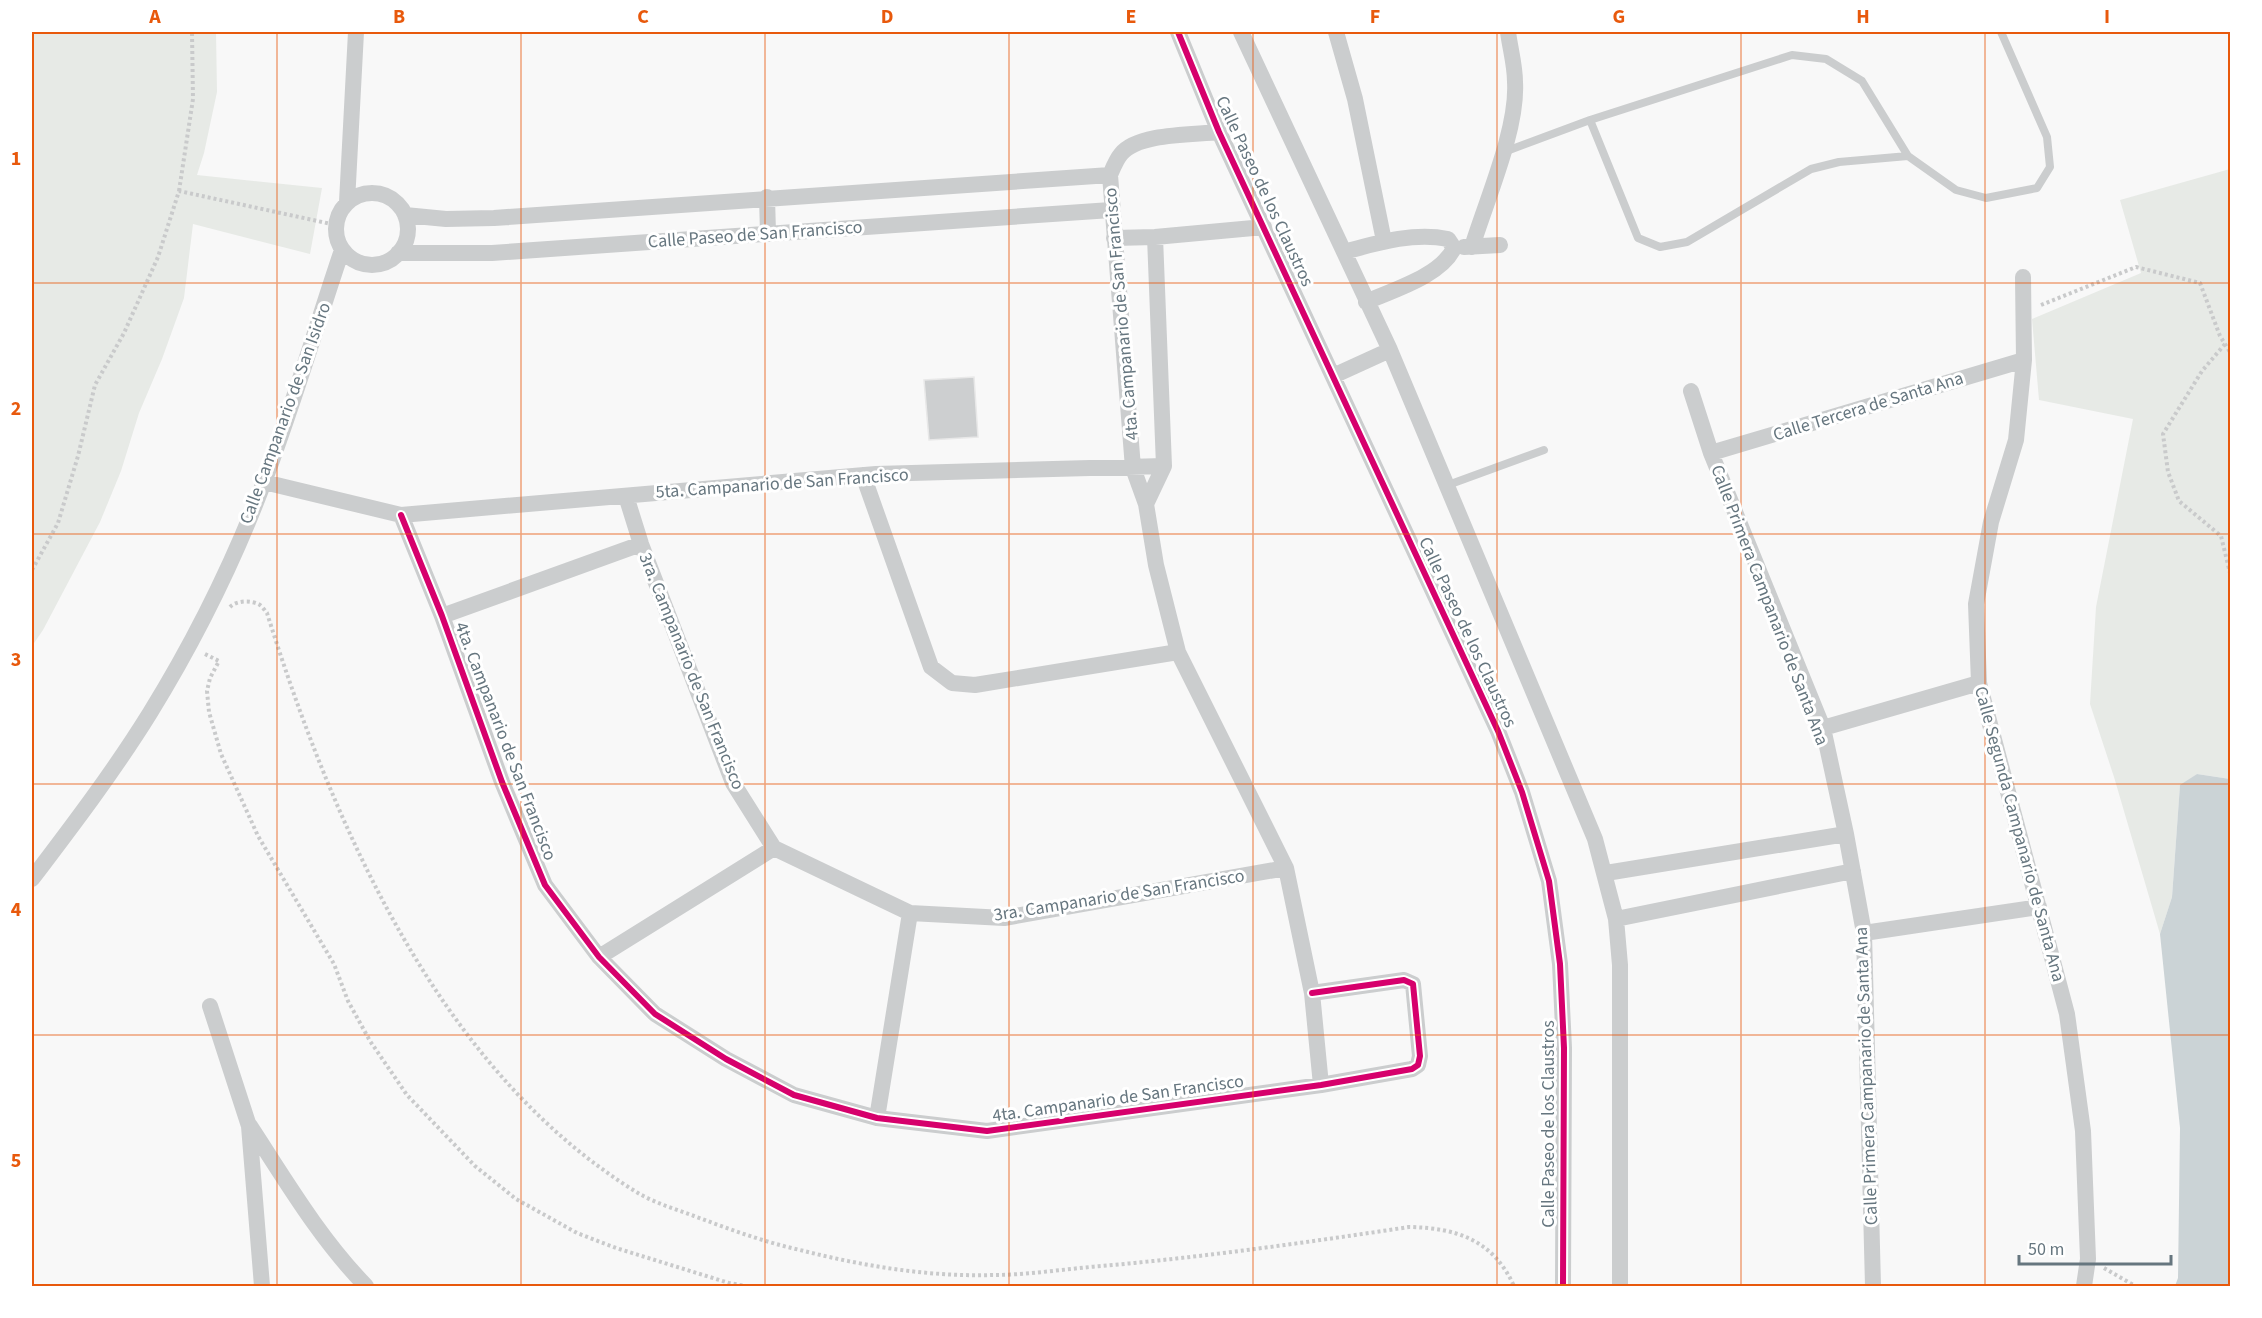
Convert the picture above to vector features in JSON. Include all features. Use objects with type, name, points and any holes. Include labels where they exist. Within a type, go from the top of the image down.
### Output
[{"type":"street","points":[[347,202],[356,32]]},
{"type":"street","name":"Calle Paseo de los Claustros","points":[[1178,32],[1219,132],[1498,731],[1522,792],[1549,881],[1560,964],[1564,1048],[1563,1287]]},
{"type":"street","name":"Calle Paseo de los Claustros","points":[[1241,32],[1390,350],[1596,839],[1616,919],[1620,965],[1620,1287]]},
{"type":"street","points":[[1336,32],[1355,99],[1384,241]]},
{"type":"street","points":[[1472,247],[1503,153],[1513,111],[1516,82],[1508,32]]},
{"type":"street","name":"4ta. Campanario de San Francisco","points":[[1219,132],[1150,139],[1130,146],[1121,154],[1110,175],[1133,468],[1146,504],[1156,565],[1178,652],[1286,868],[1312,993],[1321,1084]]},
{"type":"street","name":"Calle Paseo de San Francisco","points":[[405,215],[446,219],[494,218],[767,197],[1110,175]]},
{"type":"street","points":[[372,193],[386,195],[397,203],[405,215],[408,229],[406,242],[398,254],[382,263],[363,264],[352,259],[342,250],[337,238],[336,225],[339,213],[347,202],[358,195],[372,193]]},
{"type":"street","points":[[767,197],[768,233]]},
{"type":"street","name":"Calle Paseo de San Francisco","points":[[398,254],[492,253],[1112,210]]},
{"type":"street","points":[[1114,238],[1155,237],[1264,227]]},
{"type":"street","points":[[1344,252],[1384,241],[1431,235],[1448,239],[1454,248]]},
{"type":"street","points":[[1146,504],[1164,466],[1155,237]]},
{"type":"street","points":[[1454,248],[1500,245]]},
{"type":"street","points":[[1366,302],[1413,282],[1440,266],[1454,248]]},
{"type":"street","name":"Calle Campanario de San Isidro","points":[[32,879],[82,812],[150,713],[199,626],[264,482],[342,250]]},
{"type":"street","name":"Calle Segunda Campanario de Santa Ana","points":[[2023,276],[2024,360],[2016,440],[1991,522],[1976,604],[1979,683],[2067,1014],[2083,1131],[2088,1259],[2085,1287]]},
{"type":"street","points":[[1333,376],[1390,350]]},
{"type":"street","name":"Calle Tercera de Santa Ana","points":[[1711,453],[2024,360]]},
{"type":"street","name":"Calle Primera Campanario de Santa Ana","points":[[1691,391],[1711,453],[1823,728],[1846,834],[1864,933],[1873,1287]]},
{"type":"street","name":"5ta. Campanario de San Francisco","points":[[400,515],[863,476],[1164,466]]},
{"type":"street","points":[[863,476],[931,667],[952,683],[975,685],[1178,652]]},
{"type":"street","points":[[264,482],[400,515]]},
{"type":"street","name":"3ra. Campanario de San Francisco","points":[[626,496],[641,544],[734,783],[774,848],[910,913],[1004,918],[1286,868]]},
{"type":"street","name":"4ta. Campanario de San Francisco","points":[[400,515],[442,616],[502,782],[545,885],[599,957],[655,1014],[726,1059],[794,1095],[877,1118],[987,1131],[1321,1084],[1412,1069],[1418,1065],[1420,1056],[1413,984],[1404,980],[1312,993]]},
{"type":"street","points":[[442,616],[641,544]]},
{"type":"street","points":[[1823,728],[1979,683]]},
{"type":"street","points":[[1606,873],[1846,834]]},
{"type":"street","points":[[599,957],[774,848]]},
{"type":"street","points":[[1616,919],[1853,871]]},
{"type":"street","points":[[1864,933],[2039,907]]},
{"type":"street","points":[[877,1118],[910,913]]},
{"type":"street","points":[[210,1006],[249,1126],[262,1287]]},
{"type":"street","points":[[249,1126],[309,1216],[350,1270],[366,1287]]},
{"type":"lane","points":[[1503,153],[1590,120],[1792,55],[1826,59],[1862,81],[1908,156],[1956,190],[1986,198],[2037,188],[2050,166],[2047,137],[2001,32]]},
{"type":"lane","points":[[1590,120],[1638,238],[1660,247],[1687,242],[1811,169],[1839,162],[1908,156]]},
{"type":"lane","points":[[1448,485],[1544,450]]},
{"type":"path","points":[[32,570],[58,523],[78,456],[95,385],[124,333],[158,257],[179,191],[193,99],[192,32]]},
{"type":"path","points":[[179,191],[336,225]]},
{"type":"path","points":[[2024,312],[2136,267],[2200,283],[2220,336],[2230,352]]},
{"type":"path","points":[[2225,344],[2202,371],[2163,434],[2168,472],[2179,501],[2221,537],[2230,573]]},
{"type":"path","points":[[223,614],[235,603],[248,602],[260,605],[267,613],[294,698],[379,893],[409,948],[465,1033],[510,1088],[542,1120],[589,1160],[641,1195],[778,1245],[843,1261],[920,1272],[993,1275],[1136,1263],[1409,1227],[1429,1228],[1474,1239],[1492,1253],[1508,1274],[1514,1287]]},
{"type":"path","points":[[209,643],[204,653],[219,661],[210,678],[207,691],[209,712],[221,754],[258,836],[334,964],[348,1001],[370,1041],[407,1095],[475,1166],[526,1205],[577,1233],[616,1248],[746,1287]]},
{"type":"path","points":[[2088,1259],[2135,1287]]},
{"type":"shaded area","points":[[32,32],[216,32],[217,92],[197,175],[322,188],[310,254],[193,224],[184,298],[139,413],[121,471],[100,522],[43,630],[32,646]]},
{"type":"shaded area","points":[[2230,169],[2230,779],[2197,774],[2180,786],[2172,897],[2160,934],[2090,704],[2096,607],[2133,419],[2039,400],[2032,319],[2141,273],[2120,200]]},
{"type":"shaded area","points":[[2197,774],[2230,779],[2230,1286],[2175,1286],[2178,1278],[2180,1128],[2160,934],[2172,897],[2180,785]]},
{"type":"building","points":[[974,377],[978,437],[929,440],[924,380]]},
{"type":"cycle path","points":[[1178,32],[1219,132],[1498,731],[1522,792],[1549,881],[1560,964],[1564,1048],[1563,1286]]},
{"type":"cycle path","points":[[401,515],[442,616],[502,782],[545,885],[599,957],[655,1014],[726,1059],[794,1095],[877,1118],[987,1131],[1321,1085],[1412,1069],[1418,1065],[1420,1056],[1413,984],[1404,980],[1312,993]]}]
